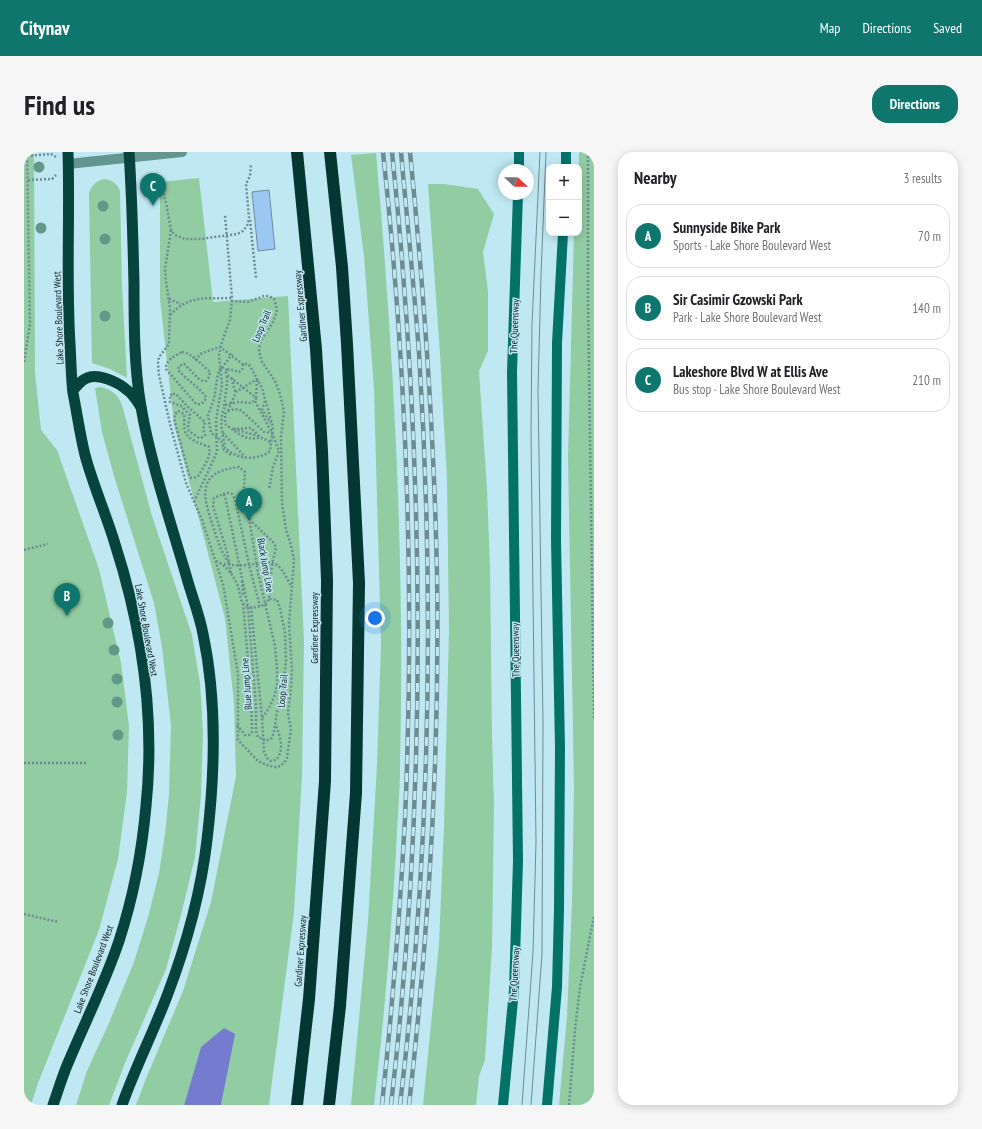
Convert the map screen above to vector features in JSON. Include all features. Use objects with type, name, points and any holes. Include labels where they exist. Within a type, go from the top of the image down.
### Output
[{"type":"highway","name":"Lake Shore Boulevard West","points":[[53,1105],[67,1065],[105,978],[119,940],[131,894],[140,851],[146,805],[149,731],[147,698],[138,635],[128,590],[116,544],[85,455],[73,390],[68,314],[68,152]]},
{"type":"highway","name":"Gardiner Expressway","points":[[297,152],[316,349],[327,580],[325,781],[309,998],[297,1105]]},
{"type":"highway","points":[[330,152],[342,267],[347,337],[359,583],[356,793],[340,1006],[330,1105]]},
{"type":"highway","points":[[122,1105],[167,995],[178,964],[201,882],[207,841],[213,764],[213,726],[209,677],[203,634],[152,456],[141,407],[134,336],[129,155]]},
{"type":"highway","points":[[73,390],[87,378],[93,376],[101,377],[128,390],[141,407]]},
{"type":"main road","points":[[519,164],[520,152]]},
{"type":"main road","points":[[566,152],[566,164]]},
{"type":"main road","name":"The Queensway","points":[[503,1105],[514,990],[518,861],[512,372],[518,200]]},
{"type":"main road","points":[[547,1105],[560,910],[560,748],[556,540],[558,343],[563,236]]},
{"type":"street","points":[[68,164],[129,155],[182,152]]},
{"type":"path","points":[[589,153],[588,306],[594,718]]},
{"type":"path","points":[[24,362],[30,324],[27,154],[51,154]]},
{"type":"path","points":[[251,164],[250,176],[246,184],[256,278]]},
{"type":"path","name":"Loop Trail","points":[[153,177],[162,187],[171,230],[165,269],[170,315],[169,344],[160,357],[158,363],[159,376],[186,483],[202,520],[223,584],[238,674],[238,740],[258,761],[278,767],[284,763],[287,758],[291,729],[288,713],[292,687],[292,669],[288,644],[288,624],[294,560],[286,530],[282,503],[281,437],[284,411],[275,381],[262,362],[259,351],[260,342],[272,324],[277,312],[276,305],[274,299],[269,296],[264,296],[248,302],[199,298],[182,305],[170,315]]},
{"type":"path","points":[[28,180],[52,179]]},
{"type":"path","points":[[194,502],[217,452],[216,420],[222,384],[222,367],[219,355],[220,347],[230,320],[232,300],[224,215]]},
{"type":"path","points":[[171,230],[175,235],[185,239],[226,236],[243,231],[250,218]]},
{"type":"path","points":[[169,299],[182,305]]},
{"type":"path","points":[[195,360],[202,353],[220,347],[232,354],[244,364],[248,364],[250,366],[262,388],[272,425],[270,442],[271,447],[264,455],[245,458],[240,457],[225,448],[221,420],[227,384],[227,370]]},
{"type":"path","points":[[182,352],[186,352],[195,360],[210,372],[209,378],[206,380],[203,381],[199,379],[184,364],[179,366],[178,370],[206,397],[205,400],[198,404],[196,404],[191,396],[170,374],[166,366],[168,361],[182,352]]},
{"type":"path","points":[[232,354],[218,374],[214,399],[208,415],[211,434],[221,440],[224,450],[232,455]]},
{"type":"path","points":[[222,367],[227,370],[229,369],[239,372],[242,370],[244,364]]},
{"type":"path","points":[[227,374],[254,396],[279,451],[273,467],[269,490]]},
{"type":"path","points":[[232,378],[236,392]]},
{"type":"path","points":[[257,379],[236,392],[228,411],[225,414],[225,424],[248,438],[260,437]]},
{"type":"path","points":[[255,400],[257,379]]},
{"type":"path","points":[[176,394],[181,401],[205,422],[203,429],[205,435],[203,437],[200,438],[189,431],[188,427],[191,419],[190,415],[182,406],[170,402],[170,395],[176,394]]},
{"type":"path","points":[[224,408],[231,402],[251,403],[255,400]]},
{"type":"path","points":[[266,400],[262,410],[272,425]]},
{"type":"path","points":[[228,411],[233,409],[242,410],[264,432],[272,433]]},
{"type":"path","points":[[178,411],[184,414],[184,430],[186,434],[190,438],[209,448],[211,452],[210,455],[199,475],[191,478],[174,419],[178,411]]},
{"type":"path","points":[[233,429],[251,428],[260,437]]},
{"type":"path","points":[[233,429],[264,438],[270,442]]},
{"type":"path","points":[[223,433],[245,458]]},
{"type":"path","name":"Black Jump Line","points":[[229,565],[222,554],[206,506],[205,494],[207,482],[213,475],[224,469],[239,467],[245,472],[244,487],[257,564],[275,646],[278,684],[269,708],[262,718]]},
{"type":"path","points":[[223,494],[225,496],[245,587],[245,596],[250,607],[262,718],[264,752],[267,758],[271,761],[276,760],[280,756],[281,751],[280,738],[276,723]]},
{"type":"path","points":[[237,725],[245,735],[249,735],[252,732],[251,696],[242,603],[238,588],[231,573],[213,506],[214,498],[223,494],[232,494],[235,499],[249,565],[260,606]]},
{"type":"path","points":[[242,603],[250,607],[260,606],[265,605],[269,599],[272,562],[276,548],[274,543],[250,520]]},
{"type":"path","points":[[24,550],[48,544]]},
{"type":"path","points":[[215,560],[229,565],[249,565],[272,562],[278,565],[292,586]]},
{"type":"path","points":[[224,564],[231,573]]},
{"type":"path","points":[[264,741],[272,738],[276,723],[278,706],[282,695],[288,644],[277,600],[269,599]]},
{"type":"path","name":"Blue Jump Line","points":[[250,607],[256,731],[258,737],[264,741]]},
{"type":"path","points":[[24,762],[88,763]]},
{"type":"path","points":[[24,914],[58,922]]},
{"type":"path","points":[[569,1105],[579,994],[594,917]]},
{"type":"green space","points":[[24,152],[34,152],[35,373],[41,430],[57,450],[99,569],[121,663],[129,726],[127,792],[118,859],[99,930],[38,1083],[31,1105],[24,1105]]},
{"type":"green space","points":[[579,152],[594,152],[594,1105],[559,1105],[567,1016],[572,902],[574,787],[568,457],[574,236],[582,236],[582,164],[579,164]]},
{"type":"green space","points":[[376,153],[388,306],[397,459],[401,612],[400,777],[389,947],[374,1105],[351,1105],[368,921],[377,765],[381,643],[374,389],[364,256],[351,155]]},
{"type":"green space","points":[[199,178],[213,302],[288,296],[304,641],[302,776],[294,912],[269,1105],[221,1105],[234,1034],[201,1047],[184,1105],[136,1105],[183,991],[211,902],[236,776],[234,703],[225,618],[174,424],[160,299],[160,182]]},
{"type":"green space","points":[[104,179],[114,182],[120,191],[122,285],[127,378],[110,369],[92,363],[89,193],[95,184]]},
{"type":"green space","points":[[428,184],[444,184],[478,189],[494,214],[483,252],[488,291],[488,351],[479,371],[487,489],[490,567],[494,805],[492,947],[485,1060],[479,1076],[476,1105],[423,1105],[439,944],[444,826],[449,632],[447,479]]},
{"type":"green space","points":[[100,387],[108,389],[114,393],[122,405],[152,516],[192,635],[200,683],[203,731],[201,795],[195,857],[166,969],[125,1063],[109,1105],[76,1105],[87,1071],[134,962],[148,917],[159,873],[169,794],[171,725],[162,647],[154,603],[114,476],[102,432],[95,388]]},
{"type":"water","points":[[224,1028],[235,1034],[221,1105],[184,1105],[201,1047]]},
{"type":"building","points":[[269,190],[275,249],[258,251],[252,192]]},
{"type":"tram line","points":[[522,1105],[533,952],[536,842],[531,434],[532,324],[540,152]]},
{"type":"tram line","points":[[531,1105],[542,954],[543,723],[538,390],[546,152]]},
{"type":"railway","points":[[382,1105],[403,854],[408,735],[409,651],[409,568],[403,401],[398,318],[383,152]]},
{"type":"railway","points":[[391,1105],[403,986],[411,867],[416,748],[418,629],[416,510],[411,390],[403,271],[392,152]]},
{"type":"railway","points":[[400,1105],[418,918],[427,729],[428,635],[427,541],[419,353],[401,152]]},
{"type":"railway","points":[[409,1105],[422,973],[432,840],[437,706],[436,520],[431,415],[420,257],[410,152]]},
{"type":"place","name":"Lakeshore Blvd W at Ellis Ave","points":[[153,206]]},
{"type":"place","name":"Sunnyside Bike Park","points":[[249,521]]},
{"type":"place","name":"Sir Casimir Gzowski Park","points":[[67,616]]}]
